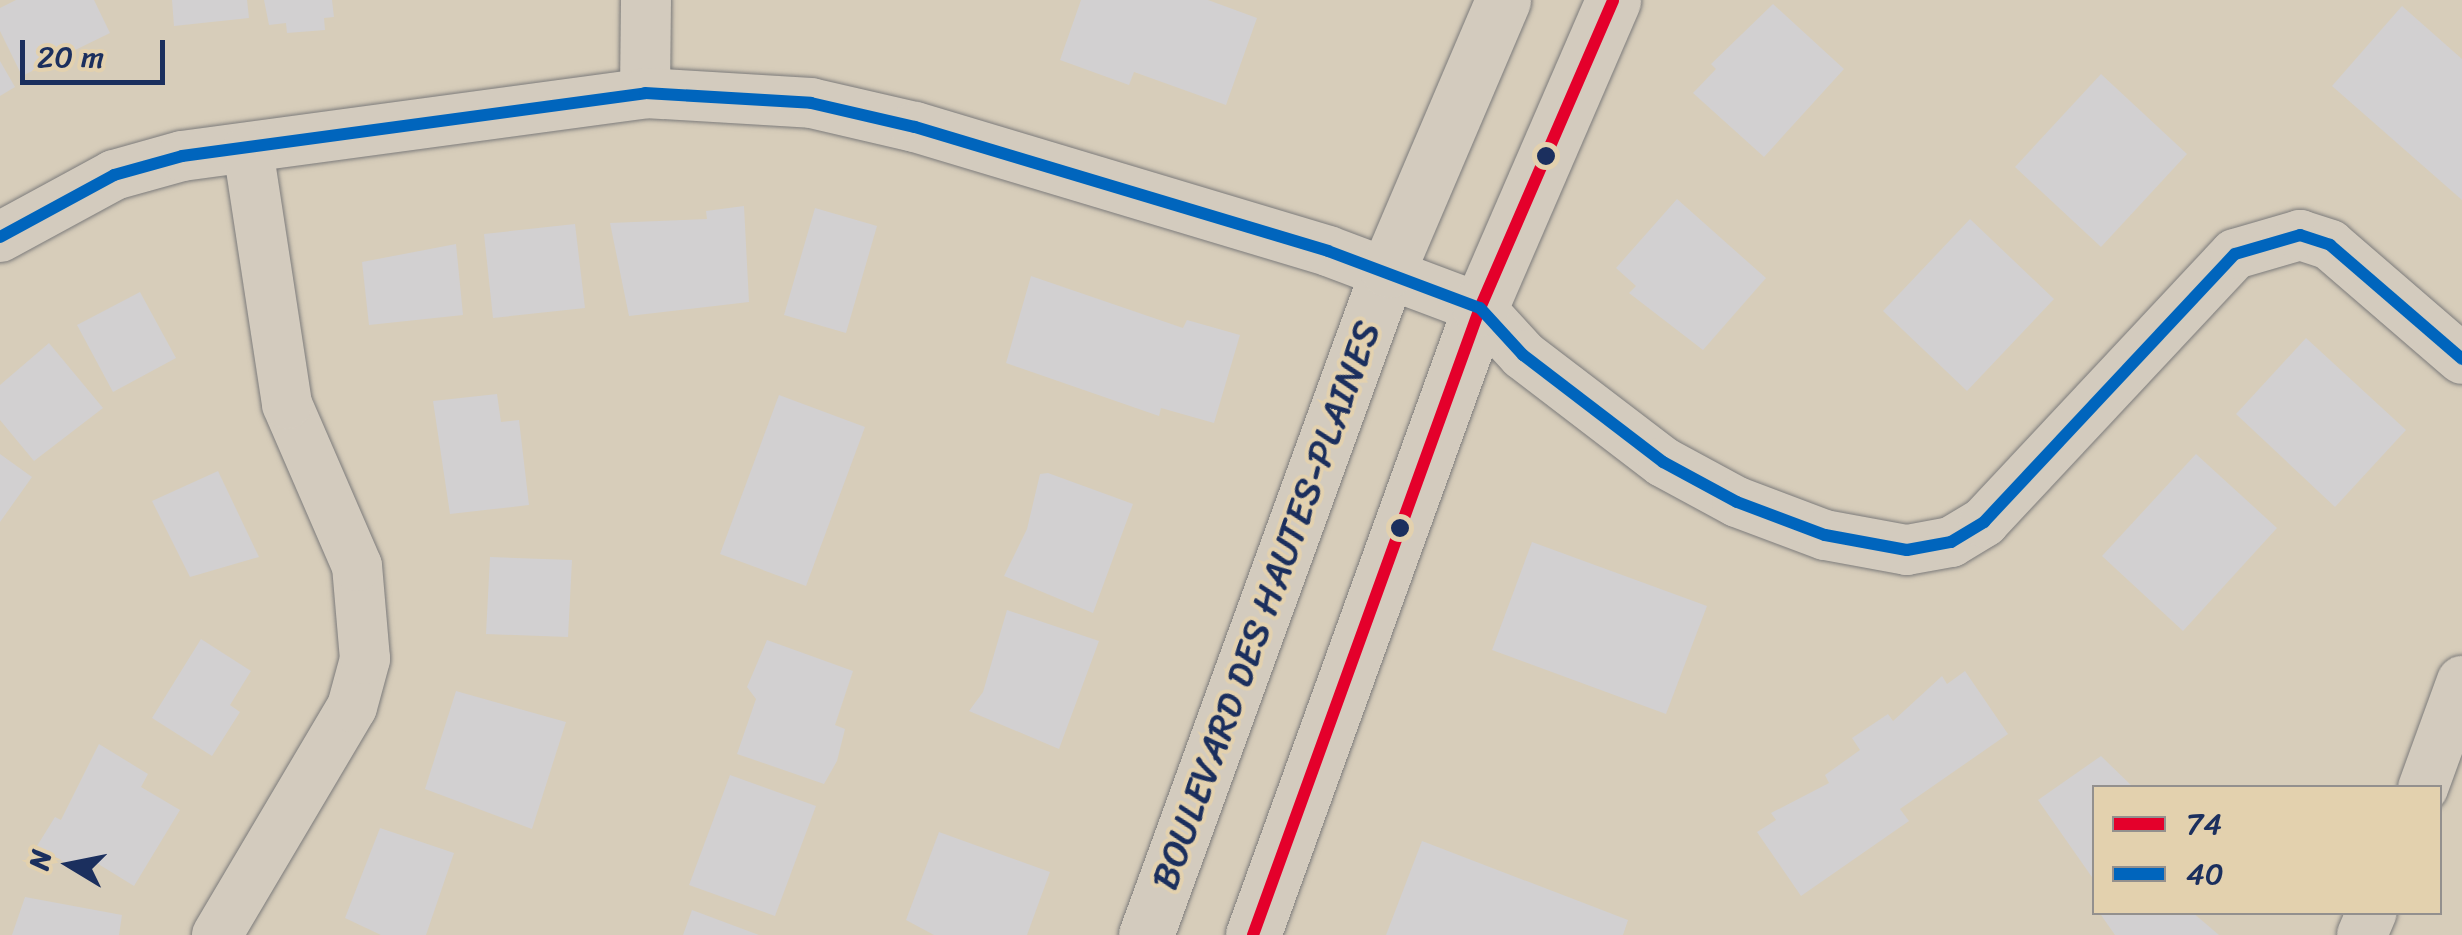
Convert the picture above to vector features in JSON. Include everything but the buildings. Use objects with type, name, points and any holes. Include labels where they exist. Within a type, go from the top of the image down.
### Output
[{"type":"street","points":[[645,94],[646,0]]},
{"type":"street","name":"BOULEVARD DES HAUTES-PLAINES","points":[[1146,935],[1388,270],[1503,0]]},
{"type":"street","points":[[1253,935],[1480,308],[1613,0]]},
{"type":"street","points":[[0,237],[114,175],[248,150],[645,94],[811,103],[914,126],[1388,270],[1480,308],[1523,355],[1663,462],[1824,535],[1907,550],[1951,542],[1984,522],[2235,254],[2300,235],[2330,246],[2462,359]]},
{"type":"street","points":[[217,935],[352,707],[365,659],[357,566],[287,404],[248,150]]},
{"type":"street","points":[[2424,785],[2462,681]]},
{"type":"transit line","name":"74","points":[[1253,935],[1480,308],[1613,0]]},
{"type":"transit line","name":"40","points":[[0,237],[114,175],[182,156],[645,93],[811,103],[915,127],[1328,251],[1480,308],[1523,355],[1663,462],[1737,502],[1825,535],[1907,550],[1951,542],[1984,522],[2235,254],[2300,235],[2330,245],[2462,359]]}]
